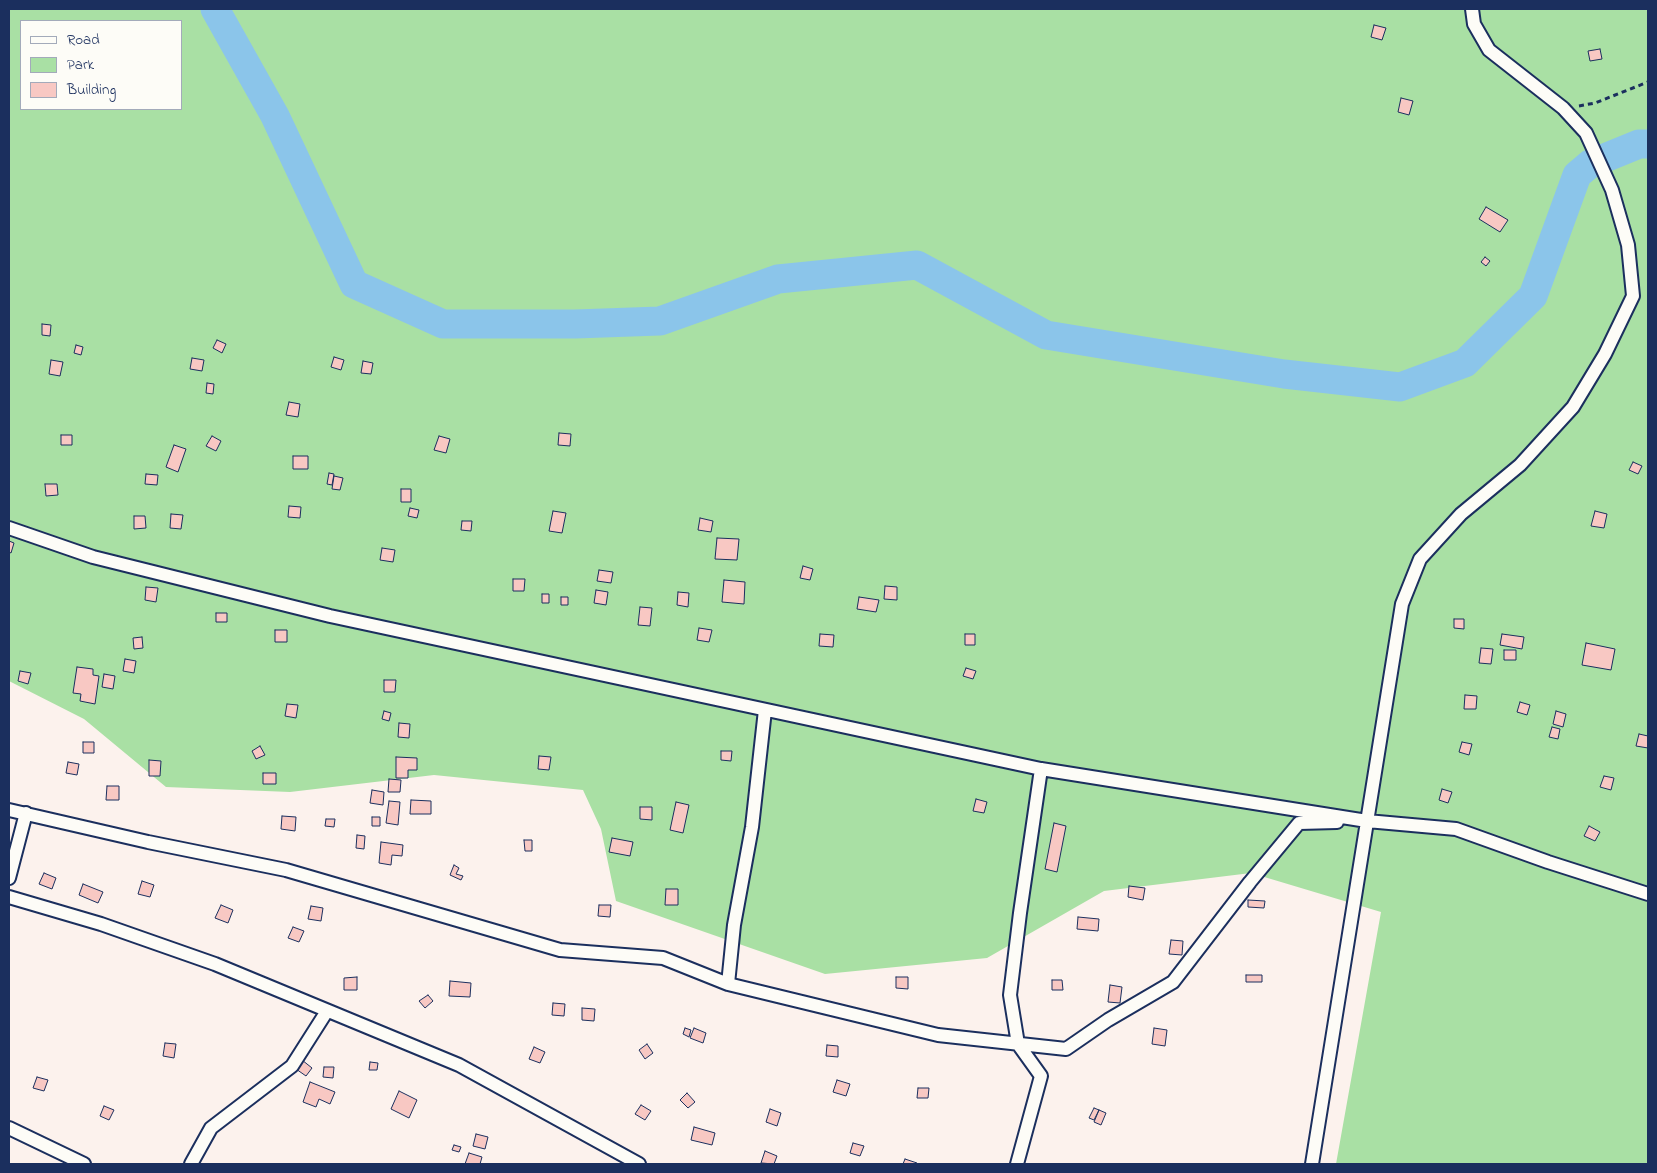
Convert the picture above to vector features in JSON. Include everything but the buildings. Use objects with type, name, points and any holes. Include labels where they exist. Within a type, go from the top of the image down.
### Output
[{"type":"street","points":[[1312,1164],[1402,604],[1420,559],[1461,514],[1520,465],[1573,406],[1605,354],[1632,296],[1628,245],[1612,190],[1586,133],[1563,108],[1489,50],[1474,24],[1472,9]]},
{"type":"street","points":[[9,528],[93,557],[330,616],[1041,769],[1367,821],[1456,829],[1548,862],[1648,894]]},
{"type":"street","points":[[728,984],[734,925],[752,827],[765,710]]},
{"type":"street","points":[[1017,1164],[1041,1076],[1018,1044],[1010,995],[1041,769]]},
{"type":"street","points":[[9,810],[148,842],[286,870],[560,950],[663,958],[728,984],[938,1036],[1066,1049],[1108,1020],[1173,982],[1250,882],[1299,823],[1367,821]]},
{"type":"street","points":[[9,878],[26,813]]},
{"type":"street","points":[[9,897],[101,924],[215,964],[459,1065],[639,1164]]},
{"type":"street","points":[[191,1164],[211,1128],[292,1066],[327,1011]]},
{"type":"street","points":[[9,1128],[84,1164]]},
{"type":"path","points":[[1563,108],[1595,104],[1648,82]]},
{"type":"green space","points":[[9,9],[1648,9],[1648,1164],[1336,1164],[1381,912],[1251,873],[1104,891],[987,958],[825,974],[616,901],[601,829],[583,790],[434,775],[290,792],[166,787],[84,719],[9,681]]},
{"type":"waterway","points":[[215,9],[275,116],[354,284],[443,324],[575,324],[660,321],[778,279],[917,265],[1046,335],[1284,374],[1400,387],[1465,363],[1533,296],[1577,175],[1590,164],[1639,144],[1648,144]]}]
